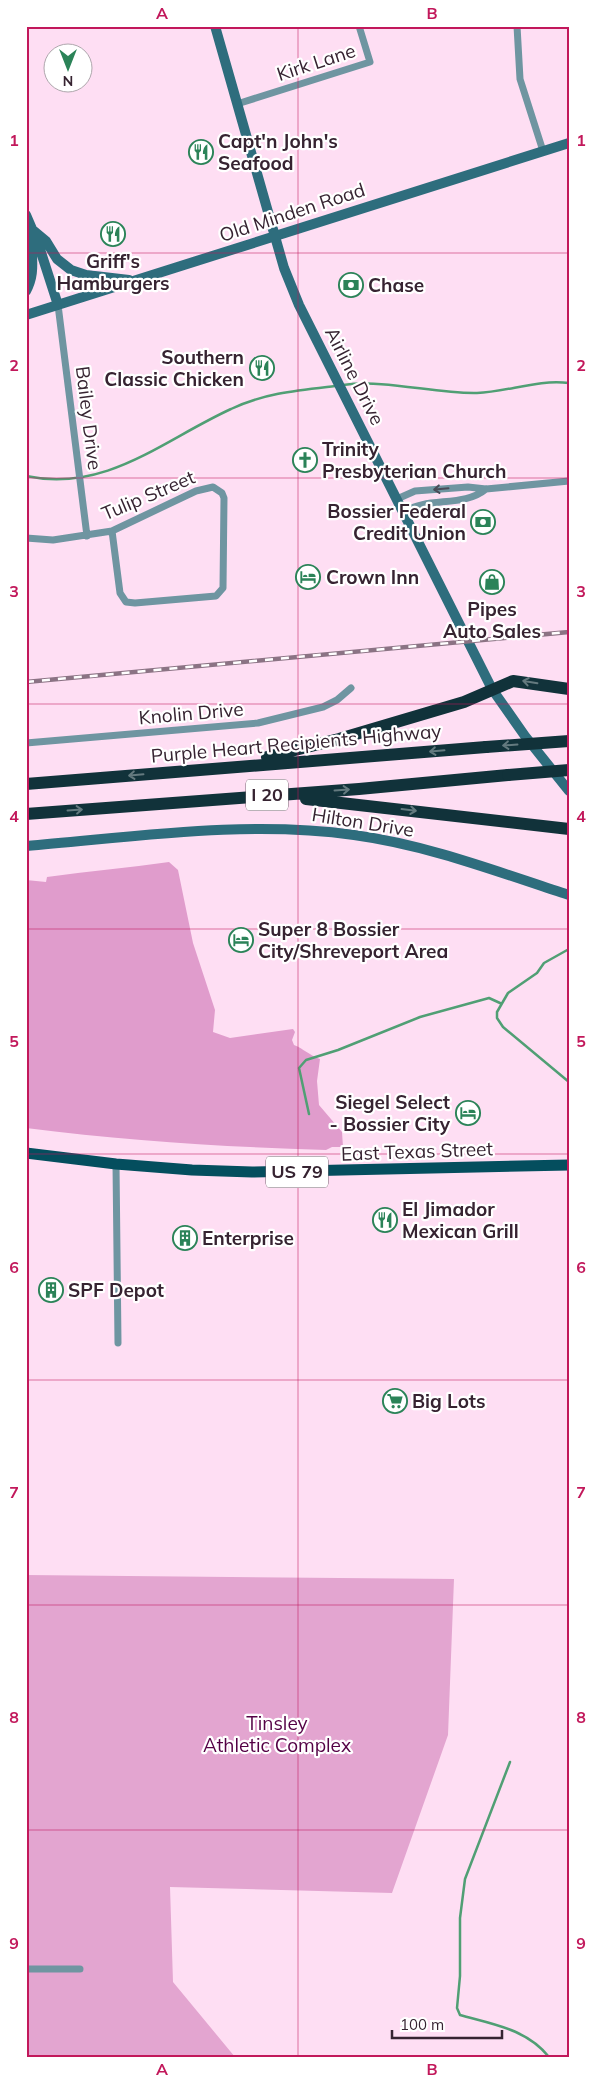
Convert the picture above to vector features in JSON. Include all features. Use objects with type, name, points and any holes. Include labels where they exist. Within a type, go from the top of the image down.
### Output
[{"type":"highway","points":[[171,772],[277,756],[464,702],[506,683],[518,680],[569,688]]},
{"type":"highway","name":"Purple Heart Recipients Highway","points":[[26,784],[569,740]]},
{"type":"highway","name":"I 20","points":[[26,814],[569,770]]},
{"type":"highway","points":[[238,798],[331,801],[569,829]]},
{"type":"main road","name":"Airline Drive","points":[[215,26],[284,268],[295,295],[492,689],[525,736],[569,791]]},
{"type":"main road","name":"Old Minden Road","points":[[26,315],[569,143]]},
{"type":"main road","points":[[26,215],[34,231],[58,305]]},
{"type":"main road","points":[[34,231],[46,241],[61,263],[71,270],[91,276],[136,280]]},
{"type":"main road","points":[[26,291],[33,272],[30,244],[34,231]]},
{"type":"main road","name":"Hilton Drive","points":[[26,846],[236,830],[281,829],[335,833],[425,849],[569,895]]},
{"type":"main road","name":"East Texas Street","points":[[26,1153],[116,1164],[192,1170],[252,1172],[569,1165]]},
{"type":"street","name":"Kirk Lane","points":[[237,104],[370,62],[359,26]]},
{"type":"street","points":[[517,26],[520,79],[543,152]]},
{"type":"street","name":"Bailey Drive","points":[[58,305],[80,468],[87,536]]},
{"type":"street","points":[[397,499],[415,492],[569,481]]},
{"type":"street","name":"Tulip Street","points":[[26,538],[53,540],[112,531],[202,488],[213,487],[222,493],[224,501],[224,583],[220,593],[216,596],[200,598],[135,604],[126,602],[120,593],[112,531]]},
{"type":"street","points":[[403,512],[420,504],[469,499],[486,488]]},
{"type":"street","name":"Knolin Drive","points":[[26,743],[258,723],[324,707],[337,700],[351,688]]},
{"type":"street","points":[[116,1164],[118,1343]]},
{"type":"street","points":[[26,1969],[80,1969]]},
{"type":"green space","name":"Tinsley Athletic Complex","points":[[26,1575],[454,1579],[448,1735],[392,1893],[170,1887],[173,1982],[235,2057],[26,2057]]},
{"type":"shaded area","points":[[169,862],[178,870],[193,943],[215,1010],[213,1032],[230,1038],[293,1029],[295,1032],[292,1040],[294,1045],[320,1059],[317,1081],[319,1105],[342,1132],[343,1147],[332,1147],[326,1150],[213,1145],[139,1140],[26,1128],[26,880],[46,882],[47,877]]},
{"type":"waterway","points":[[343,385],[394,385],[460,393],[477,393],[534,384],[569,383]]},
{"type":"waterway","points":[[26,476],[55,479],[82,477],[108,470],[133,460],[206,421],[256,399],[282,393],[335,386]]},
{"type":"waterway","points":[[569,949],[544,963],[537,973],[508,993],[497,1012],[497,1018],[503,1027],[569,1082]]},
{"type":"waterway","points":[[309,1114],[299,1068],[306,1060],[338,1050],[420,1017],[489,998],[500,1003]]},
{"type":"waterway","points":[[510,1762],[465,1879],[460,1918],[460,1976],[457,2008],[460,2015],[520,2034],[530,2040],[549,2057]]},
{"type":"railway","points":[[26,682],[569,632]]},
{"type":"place","name":"Capt'n John's Seafood","points":[[201,152]]},
{"type":"place","name":"Griff's Hamburgers","points":[[113,234]]},
{"type":"place","name":"Chase","points":[[351,285]]},
{"type":"place","name":"Southern Classic Chicken","points":[[262,368]]},
{"type":"place","name":"Trinity Presbyterian Church","points":[[305,460]]},
{"type":"place","name":"Bossier Federal Credit Union","points":[[483,522]]},
{"type":"place","name":"Crown Inn","points":[[308,577]]},
{"type":"place","name":"Pipes Auto Sales","points":[[492,582]]},
{"type":"place","name":"Super 8 Bossier City/Shreveport Area","points":[[241,940]]},
{"type":"place","name":"Siegel Select - Bossier City","points":[[468,1113]]},
{"type":"place","name":"El Jimador Mexican Grill","points":[[385,1220]]},
{"type":"place","name":"Enterprise","points":[[185,1238]]},
{"type":"place","name":"SPF Depot","points":[[51,1290]]},
{"type":"place","name":"Big Lots","points":[[395,1401]]}]
